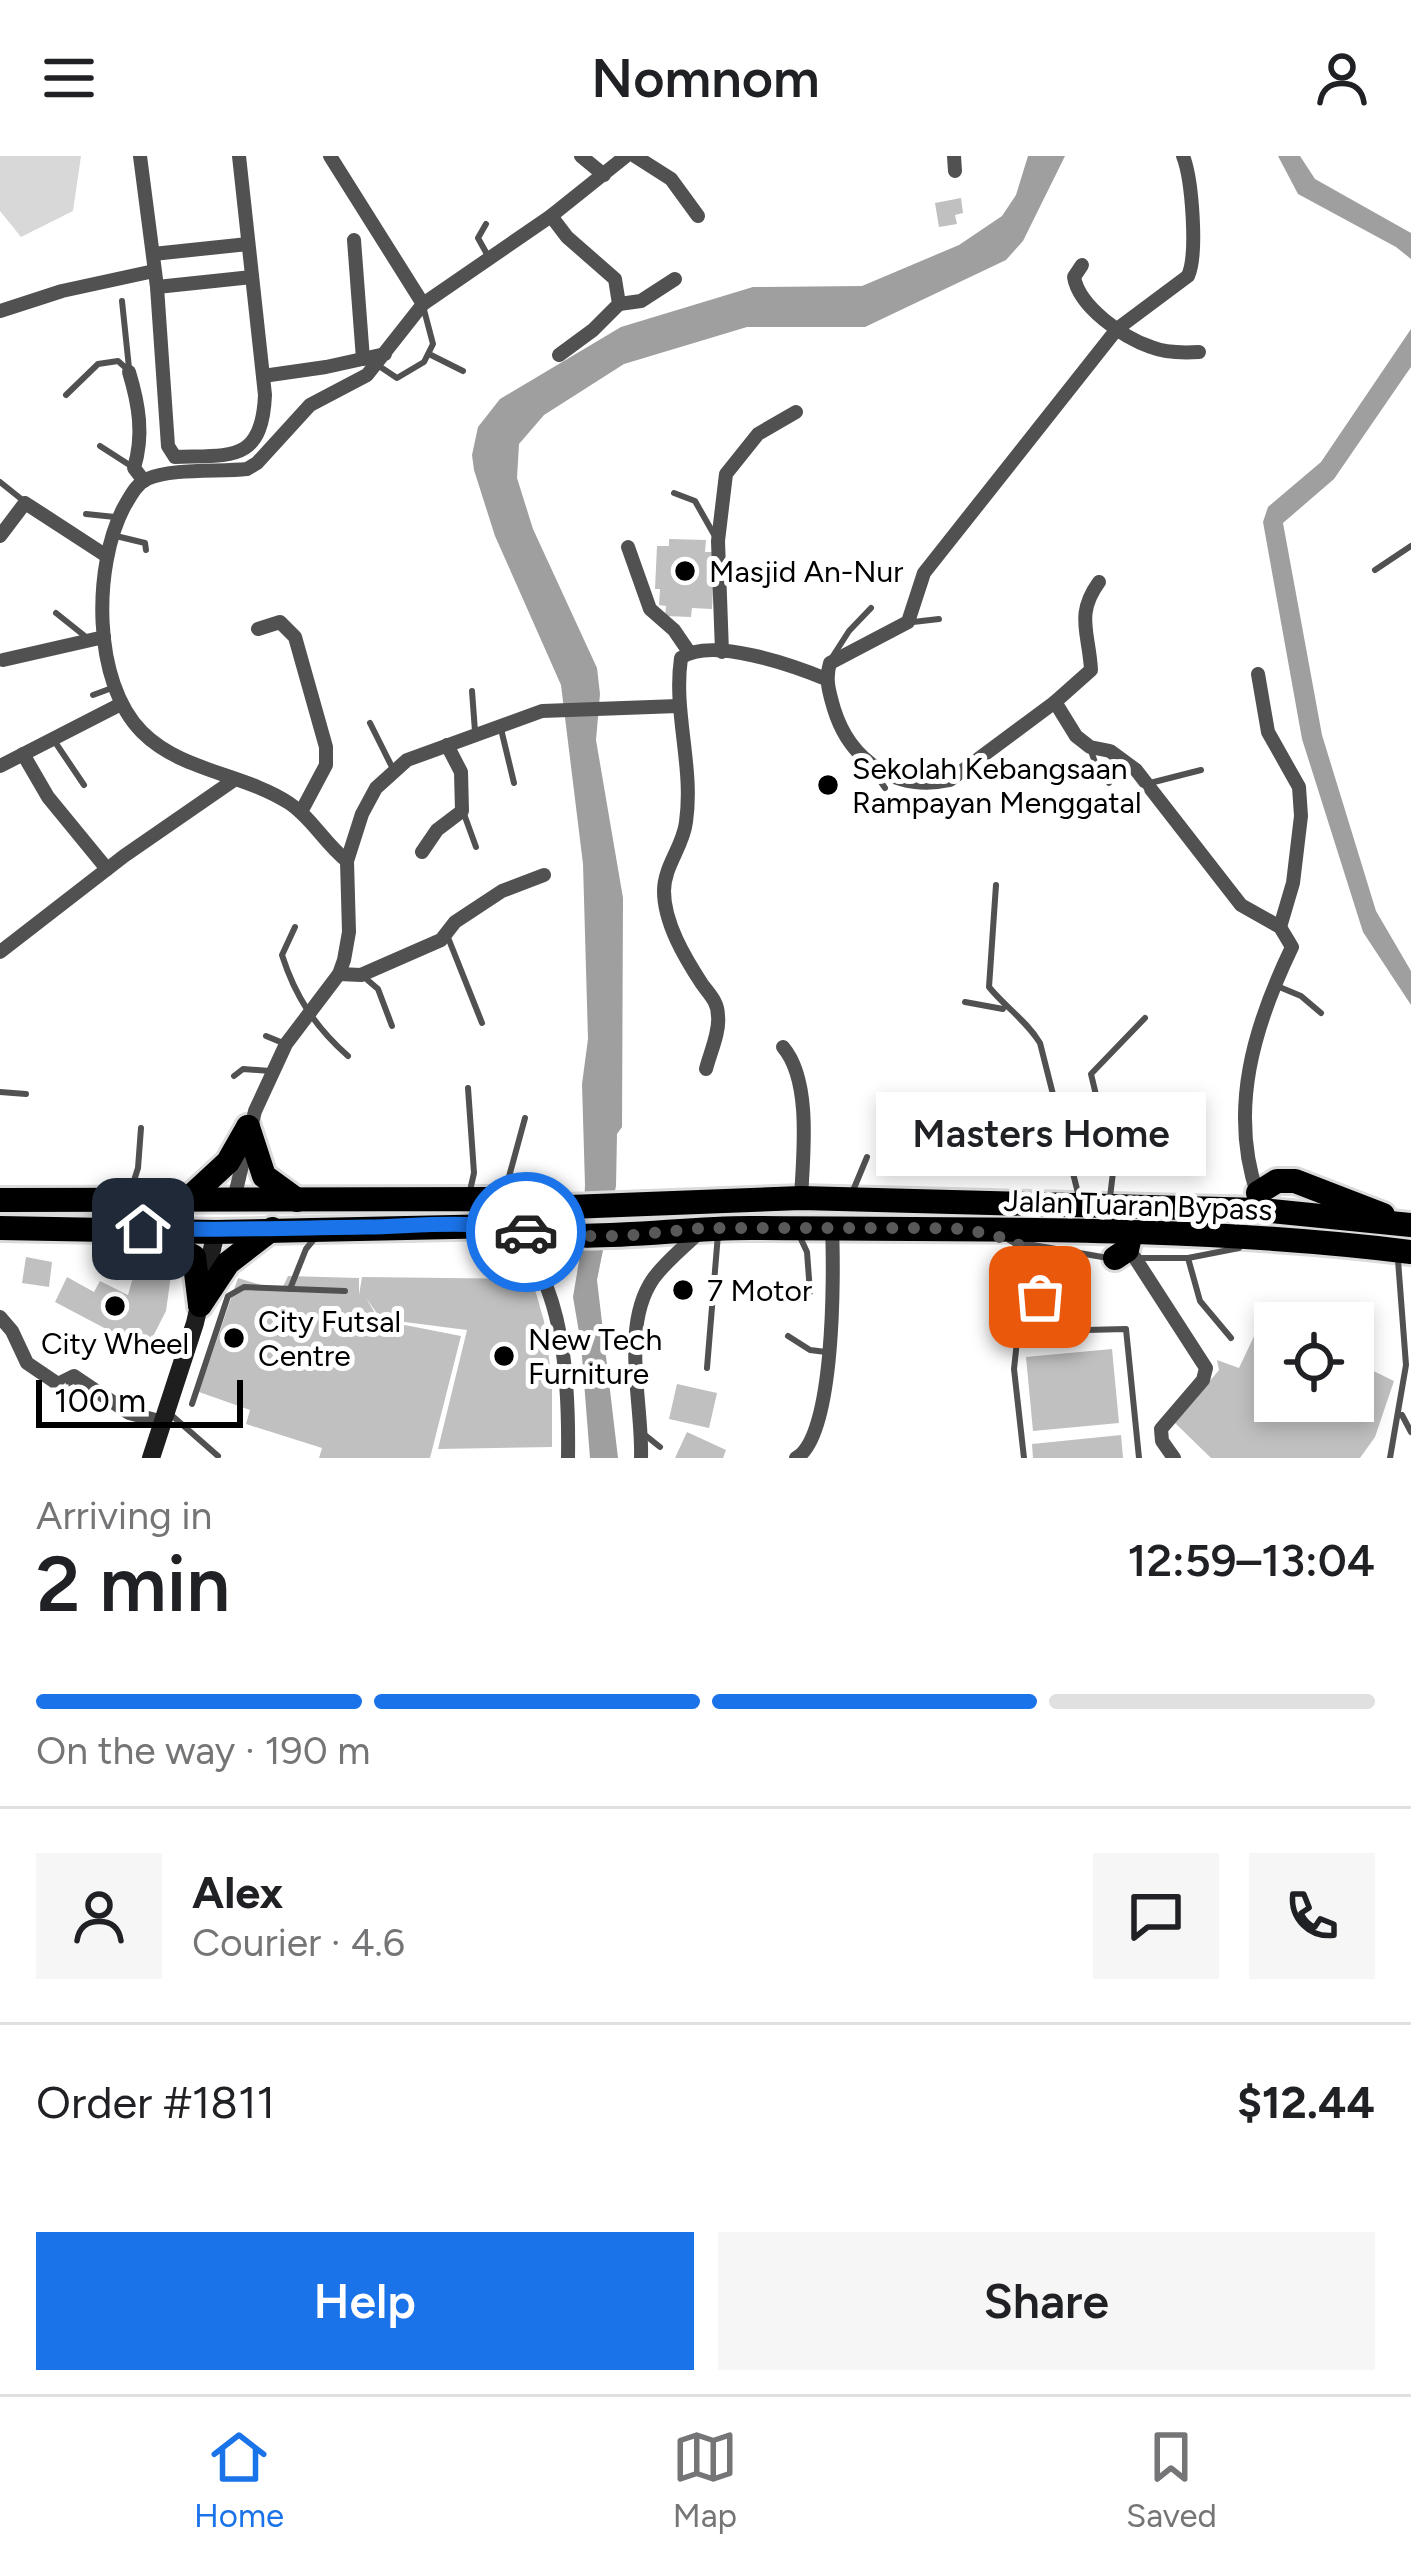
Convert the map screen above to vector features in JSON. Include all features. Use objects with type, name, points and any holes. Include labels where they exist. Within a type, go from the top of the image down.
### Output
[{"type":"highway","points":[[189,1198],[228,1162],[248,1127]]},
{"type":"highway","points":[[248,1127],[264,1176],[296,1200]]},
{"type":"highway","points":[[1276,1181],[1295,1181],[1356,1202],[1406,1238],[1289,1229],[1259,1202],[1276,1181]]},
{"type":"highway","name":"Jalan Tuaran Bypass","points":[[1,1198],[468,1198],[503,1199],[543,1208],[802,1198],[1094,1206],[1259,1202]]},
{"type":"highway","points":[[1,1198],[184,1211],[216,1232]]},
{"type":"highway","points":[[1094,1206],[1116,1218],[1125,1250]]},
{"type":"highway","name":"Jalan Tuaran Bypass","points":[[0,1228],[216,1232],[500,1226],[542,1236],[622,1236],[712,1228],[966,1229],[1125,1250],[1277,1239],[1406,1238]]},
{"type":"highway","points":[[200,1305],[227,1264],[274,1228]]},
{"type":"highway","points":[[143,1229],[194,1257],[200,1305]]},
{"type":"street","points":[[140,156],[172,456],[236,454],[262,431],[263,376],[239,156]]},
{"type":"street","points":[[330,156],[423,304]]},
{"type":"street","points":[[581,156],[604,175]]},
{"type":"street","points":[[139,475],[247,469],[269,453],[310,405],[358,382],[423,304],[631,156],[670,179],[698,217]]},
{"type":"street","points":[[1100,582],[1086,599],[1084,610],[1091,670],[947,782],[896,779],[870,766],[852,746],[826,680],[830,662],[908,622],[924,573],[1117,329],[1188,277],[1192,266],[1188,172],[1183,156]]},
{"type":"street","points":[[550,215],[567,237],[622,273],[619,304]]},
{"type":"street","points":[[354,240],[375,359]]},
{"type":"street","points":[[153,254],[248,244]]},
{"type":"street","points":[[1082,266],[1074,277],[1078,291],[1117,329],[1149,347],[1199,352]]},
{"type":"street","points":[[0,311],[62,291],[154,271]]},
{"type":"street","points":[[157,287],[252,277]]},
{"type":"street","points":[[559,355],[619,304],[640,301],[675,279]]},
{"type":"street","points":[[263,376],[375,359]]},
{"type":"street","points":[[129,371],[140,413],[139,475],[105,555],[96,638],[121,704],[142,732],[174,756],[286,801],[347,861]]},
{"type":"street","points":[[722,652],[718,542],[726,474],[758,434],[796,412]]},
{"type":"street","points":[[0,536],[25,503],[105,555]]},
{"type":"street","points":[[628,547],[650,609],[674,630],[688,652]]},
{"type":"street","points":[[258,628],[280,622],[295,637],[326,747],[326,765],[301,812]]},
{"type":"street","points":[[4,660],[96,638]]},
{"type":"street","points":[[688,652],[722,652],[791,665],[826,680]]},
{"type":"street","points":[[688,652],[680,663],[678,706],[689,777],[686,826],[668,866],[664,892],[670,922],[686,957],[716,1001],[719,1020],[706,1069]]},
{"type":"street","points":[[1258,674],[1268,732],[1298,787],[1301,816],[1293,883],[1280,927]]},
{"type":"street","points":[[1055,702],[1076,736],[1090,747],[1110,751],[1136,770],[1241,905],[1280,927],[1292,947],[1274,985],[1247,1070],[1247,1164],[1259,1202]]},
{"type":"street","points":[[0,766],[121,704]]},
{"type":"street","points":[[234,1199],[248,1127],[286,1044],[339,974],[349,932],[347,861],[372,783],[447,745],[542,711],[678,706]]},
{"type":"street","points":[[422,851],[437,830],[462,811],[460,772],[447,745]]},
{"type":"street","points":[[23,754],[48,797],[107,869]]},
{"type":"street","points":[[0,952],[234,780]]},
{"type":"street","points":[[339,974],[361,975],[447,935],[455,922],[502,891],[544,875]]},
{"type":"street","points":[[783,1047],[790,1056],[805,1119],[802,1198]]},
{"type":"street","points":[[500,1226],[526,1245],[553,1302],[568,1458]]},
{"type":"street","points":[[641,1458],[637,1360],[642,1302],[662,1268],[712,1228]]},
{"type":"street","points":[[796,1458],[812,1444],[830,1352],[832,1229]]},
{"type":"street","points":[[151,1458],[200,1305],[216,1232]]},
{"type":"street","points":[[1125,1250],[1206,1368],[1203,1380],[1161,1429],[1162,1441],[1174,1458]]},
{"type":"street","points":[[0,1317],[13,1331],[27,1363],[58,1384],[74,1376],[129,1414],[165,1416]]},
{"type":"lane","points":[[487,224],[478,238],[489,256]]},
{"type":"lane","points":[[122,301],[129,371]]},
{"type":"lane","points":[[375,359],[397,378],[429,354],[434,344],[423,304]]},
{"type":"lane","points":[[429,354],[464,370]]},
{"type":"lane","points":[[66,395],[89,371],[108,361],[118,361],[129,371]]},
{"type":"lane","points":[[100,446],[139,475]]},
{"type":"lane","points":[[0,482],[25,503]]},
{"type":"lane","points":[[674,494],[695,501],[718,542]]},
{"type":"lane","points":[[86,514],[118,518]]},
{"type":"lane","points":[[113,536],[145,543],[146,550]]},
{"type":"lane","points":[[1375,570],[1411,546]]},
{"type":"lane","points":[[830,662],[849,631],[872,608]]},
{"type":"lane","points":[[56,613],[96,638]]},
{"type":"lane","points":[[908,622],[939,619]]},
{"type":"lane","points":[[93,695],[116,687]]},
{"type":"lane","points":[[472,691],[476,734]]},
{"type":"lane","points":[[370,723],[393,770]]},
{"type":"lane","points":[[500,726],[514,783]]},
{"type":"lane","points":[[51,736],[84,785]]},
{"type":"lane","points":[[1090,747],[1108,783]]},
{"type":"lane","points":[[870,766],[885,788]]},
{"type":"lane","points":[[1146,784],[1201,770]]},
{"type":"lane","points":[[462,811],[476,847]]},
{"type":"lane","points":[[996,885],[989,987],[1006,1009],[1027,1022],[1040,1043],[1094,1206]]},
{"type":"lane","points":[[295,927],[282,955],[293,988],[321,1030],[348,1056]]},
{"type":"lane","points":[[447,935],[482,1023]]},
{"type":"lane","points":[[361,975],[378,989],[392,1026]]},
{"type":"lane","points":[[1274,985],[1301,996],[1321,1013]]},
{"type":"lane","points":[[965,1002],[1006,1009]]},
{"type":"lane","points":[[1117,1139],[1097,1099],[1091,1074],[1145,1018]]},
{"type":"lane","points":[[266,1036],[286,1044]]},
{"type":"lane","points":[[234,1076],[243,1069],[273,1072]]},
{"type":"lane","points":[[468,1198],[474,1173],[469,1088]]},
{"type":"lane","points":[[0,1092],[26,1094]]},
{"type":"lane","points":[[1094,1206],[1131,1110]]},
{"type":"lane","points":[[503,1199],[525,1118]]},
{"type":"lane","points":[[129,1197],[139,1168],[141,1128]]},
{"type":"lane","points":[[848,1202],[867,1157]]},
{"type":"lane","points":[[290,1289],[306,1249],[325,1227]]},
{"type":"lane","points":[[707,1368],[712,1228]]},
{"type":"lane","points":[[796,1228],[807,1252],[811,1292]]},
{"type":"lane","points":[[966,1229],[1087,1256],[1125,1250],[1188,1258],[1277,1239]]},
{"type":"lane","points":[[1390,1458],[1406,1365],[1406,1238]]},
{"type":"lane","points":[[1016,1241],[1036,1270],[1046,1331]]},
{"type":"lane","points":[[1040,1297],[1058,1274],[1087,1256]]},
{"type":"lane","points":[[1188,1258],[1200,1301],[1231,1338]]},
{"type":"lane","points":[[192,1404],[228,1297],[244,1287],[345,1291]]},
{"type":"lane","points":[[1024,1458],[1014,1369],[1017,1341],[1025,1334],[1046,1331],[1126,1329],[1139,1458]]},
{"type":"lane","points":[[788,1336],[810,1350],[830,1352]]},
{"type":"lane","points":[[1400,1412],[1411,1432]]},
{"type":"lane","points":[[165,1416],[218,1456]]},
{"type":"lane","points":[[642,1433],[660,1447]]},
{"type":"shaded area","points":[[0,156],[81,156],[73,211],[21,237],[0,211]]},
{"type":"shaded area","points":[[1028,156],[1065,156],[1023,241],[1006,260],[865,327],[747,327],[624,364],[544,415],[519,444],[517,478],[533,529],[597,668],[596,740],[623,898],[622,1127],[617,1134],[616,1186],[597,1280],[618,1458],[590,1458],[573,1297],[585,1185],[582,1084],[588,1039],[583,864],[561,685],[495,536],[474,470],[478,427],[500,399],[621,327],[753,287],[862,286],[959,245],[1002,216],[1016,195]]},
{"type":"shaded area","points":[[1278,156],[1300,156],[1315,179],[1411,233],[1411,259],[1298,194]]},
{"type":"shaded area","points":[[1411,329],[1411,367],[1334,479],[1283,523],[1322,735],[1376,911],[1411,971],[1411,1005],[1363,932],[1302,739],[1263,522],[1268,507],[1321,462]]},
{"type":"building","points":[[961,198],[963,213],[955,215],[957,224],[939,227],[935,203]]},
{"type":"building","name":"Masjid An-Nur","points":[[669,539],[706,540],[705,552],[715,552],[712,609],[692,608],[691,617],[665,616],[666,606],[659,605],[660,589],[655,589],[657,546],[669,546]]},
{"type":"building","points":[[26,1257],[52,1262],[49,1287],[22,1283]]},
{"type":"building","name":"City Wheel","points":[[135,1270],[171,1275],[166,1311],[146,1350],[55,1302],[67,1277],[94,1292],[100,1281],[128,1295]]},
{"type":"building","points":[[288,1276],[359,1278],[359,1295],[362,1277],[532,1279],[544,1321],[552,1381],[552,1447],[438,1449],[467,1330],[381,1319],[366,1298],[378,1318],[374,1319],[461,1336],[430,1458],[319,1458],[322,1448],[246,1424],[250,1410],[199,1392],[238,1278],[281,1291]]},
{"type":"building","points":[[1254,1336],[1254,1422],[1374,1422],[1374,1371],[1394,1381],[1375,1437],[1360,1458],[1211,1458],[1175,1423],[1219,1370],[1217,1360],[1239,1368]]},
{"type":"building","points":[[1112,1349],[1119,1423],[1033,1431],[1026,1357]]},
{"type":"building","points":[[677,1384],[717,1393],[709,1428],[669,1419]]},
{"type":"building","points":[[687,1432],[726,1450],[723,1458],[675,1458]]},
{"type":"building","points":[[1121,1435],[1123,1458],[1033,1458],[1032,1444]]},
{"type":"way so far","points":[[526,1232],[622,1236],[704,1228],[966,1229],[1016,1241],[1036,1270],[1040,1297]]},
{"type":"place","name":"Masjid An-Nur","points":[[685,571]]},
{"type":"place","name":"Sekolah Kebangsaan Rampayan Menggatal","points":[[828,785]]},
{"type":"place","name":"7 Motor","points":[[683,1290]]},
{"type":"place","name":"Masters Home","points":[[1040,1297]]},
{"type":"place","name":"City Wheel","points":[[115,1306]]},
{"type":"place","name":"City Futsal Centre","points":[[234,1338]]},
{"type":"place","name":"New Tech Furniture","points":[[504,1356]]},
{"type":"route","points":[[143,1229],[216,1232],[421,1225],[500,1226],[526,1232]]}]
